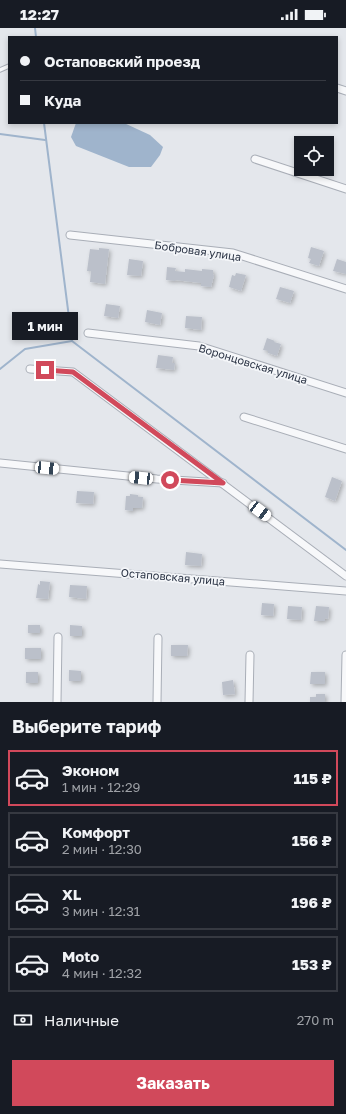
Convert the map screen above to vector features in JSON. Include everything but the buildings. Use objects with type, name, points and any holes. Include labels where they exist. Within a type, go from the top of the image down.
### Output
[{"type":"street","points":[[255,159],[346,189]]},
{"type":"street","name":"Бобровая улица","points":[[70,235],[233,253],[346,289]]},
{"type":"street","name":"Воронцовская улица","points":[[88,334],[199,346],[346,393]]},
{"type":"street","points":[[30,369],[73,372],[346,576]]},
{"type":"street","points":[[244,417],[346,449]]},
{"type":"street","points":[[0,463],[157,480],[223,483]]},
{"type":"street","name":"Остаповская улица","points":[[0,564],[346,591]]},
{"type":"street","points":[[57,702],[58,637]]},
{"type":"street","points":[[157,702],[158,638]]},
{"type":"street","points":[[345,702],[346,654]]},
{"type":"street","points":[[249,702],[250,655]]},
{"type":"water","points":[[76,124],[126,124],[150,135],[163,147],[160,155],[151,167],[129,167],[76,146],[71,137]]},
{"type":"waterway","points":[[35,28],[36,36]]},
{"type":"waterway","points":[[44,124],[72,341],[346,550]]},
{"type":"waterway","points":[[0,134],[45,140]]},
{"type":"waterway","points":[[0,369],[25,349],[72,341]]},
{"type":"route","points":[[45,370],[73,372],[223,483],[170,480]]}]
